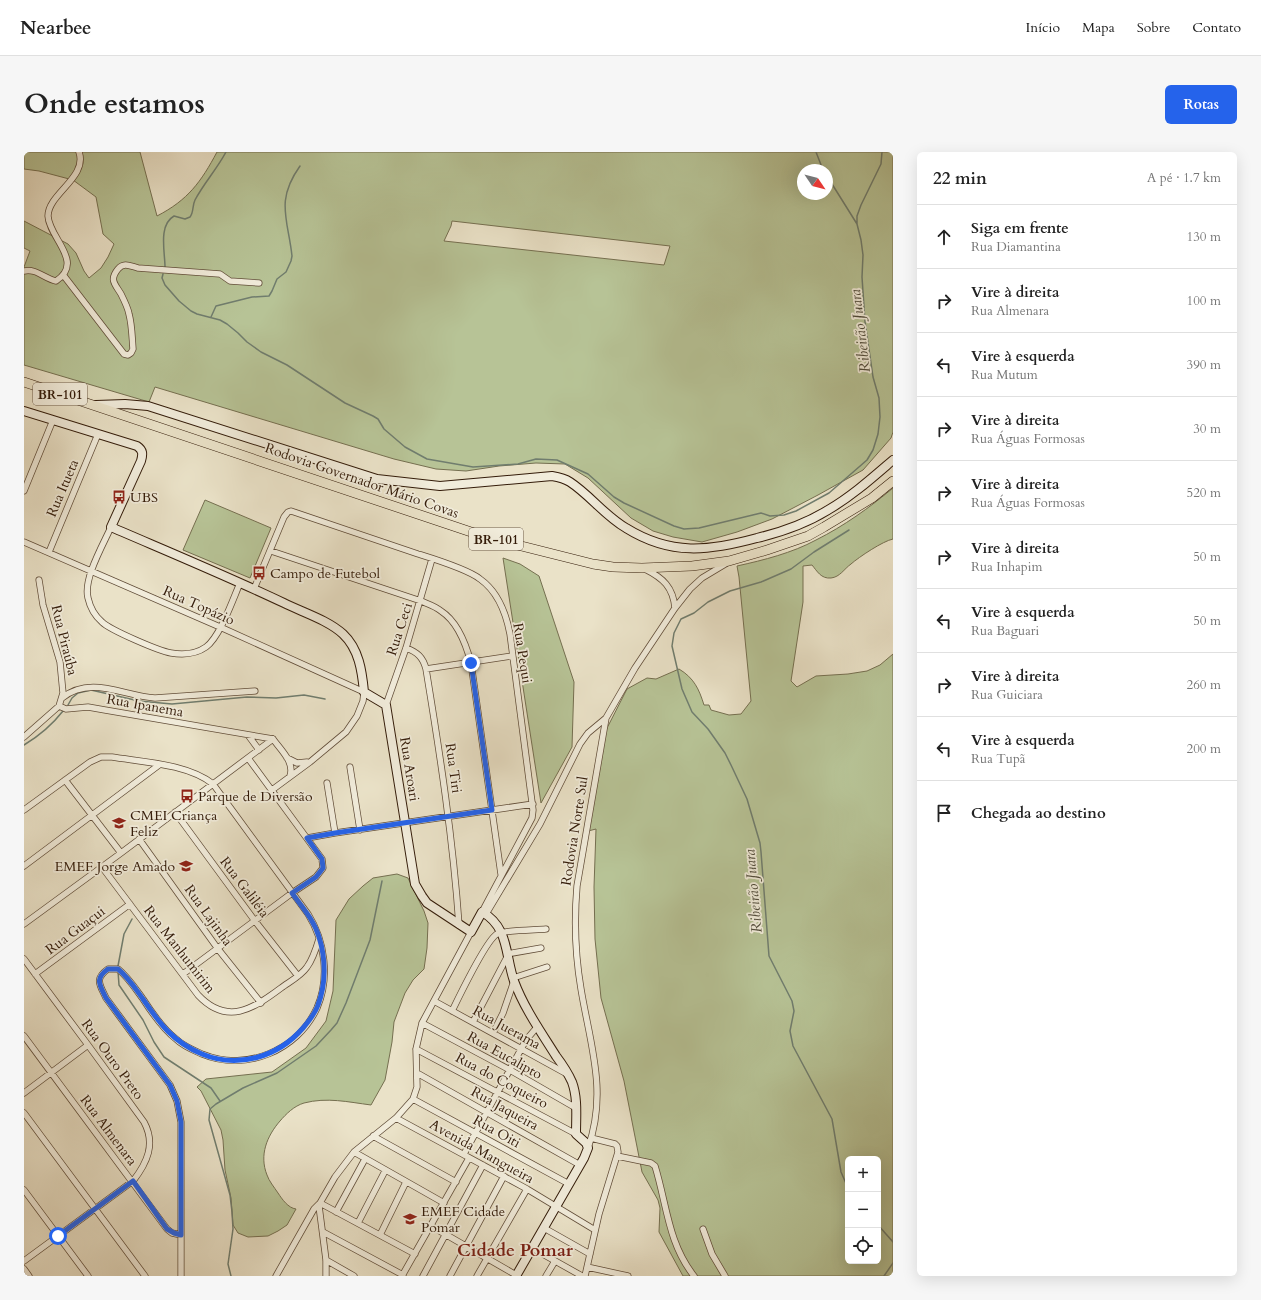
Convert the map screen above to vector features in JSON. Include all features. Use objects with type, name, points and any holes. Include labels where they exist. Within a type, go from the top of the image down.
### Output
[{"type":"main road","name":"Rodovia Governador Mário Covas","points":[[24,382],[486,537],[593,564],[642,568],[692,566],[729,561],[808,536],[853,511],[872,498],[893,480]]},
{"type":"street","points":[[24,271],[30,270],[50,280],[56,281],[64,276],[67,268],[66,255],[49,224],[48,214],[52,205],[69,184],[81,165],[82,159],[79,152]]},
{"type":"street","points":[[64,276],[124,354],[128,355],[133,349],[129,314],[121,294],[114,284],[113,278],[116,271],[121,266],[125,264],[138,268],[220,274],[230,281],[259,283]]},
{"type":"street","points":[[95,405],[125,404],[148,406],[377,479],[440,486],[552,476],[562,478],[569,481],[624,528],[662,544],[684,548],[705,549],[727,546],[776,533],[817,516],[849,496],[893,460]]},
{"type":"street","points":[[24,411],[137,446],[141,449],[141,461],[88,581],[87,589],[91,608],[102,622],[125,634],[169,652],[198,652],[206,647],[214,638],[240,583]]},
{"type":"street","points":[[24,491],[53,420]]},
{"type":"street","name":"Rua Itueta","points":[[49,552],[98,434]]},
{"type":"street","name":"Rua Pequi","points":[[271,551],[284,517],[291,511],[474,574],[485,582],[491,589],[502,607],[510,634],[533,804],[532,818],[501,874],[482,915]]},
{"type":"street","points":[[111,527],[254,589],[329,624],[344,634],[354,648],[362,670],[364,692],[360,708],[351,726],[346,732],[310,762],[272,790]]},
{"type":"street","name":"Rua Topázio","points":[[24,542],[92,570],[364,692]]},
{"type":"street","points":[[254,589],[271,551],[421,601],[441,610],[452,621],[464,641],[471,663],[501,874]]},
{"type":"street","name":"Rua Ceci","points":[[386,705],[421,601],[432,559]]},
{"type":"street","name":"Rodovia Norte Sul","points":[[516,1276],[580,1165],[588,1148],[598,1101],[597,1078],[575,949],[575,909],[577,886],[606,718],[635,668],[675,608],[690,589],[702,578],[729,561]]},
{"type":"street","points":[[642,568],[658,577],[671,590],[675,608]]},
{"type":"street","name":"Rua Piraúba","points":[[39,580],[43,605],[60,662],[63,685],[62,698],[59,706]]},
{"type":"street","name":"Rua Tiri","points":[[406,648],[420,656],[426,669],[456,870],[460,925]]},
{"type":"street","points":[[426,669],[512,656]]},
{"type":"street","points":[[62,698],[76,689],[89,686],[155,698],[254,691]]},
{"type":"street","points":[[364,692],[386,705]]},
{"type":"street","name":"Rua Aroari","points":[[386,705],[413,876],[418,891],[428,903],[471,932]]},
{"type":"street","points":[[24,737],[59,706]]},
{"type":"street","name":"Rua Ipanema","points":[[59,706],[66,709],[88,707],[248,734],[273,740]]},
{"type":"street","points":[[276,1276],[314,1209],[320,1203],[335,1177],[354,1152],[396,1118],[413,1099],[417,1088],[416,1049],[422,1024],[471,932],[477,929],[482,915],[540,824],[580,744],[588,733],[606,718]]},
{"type":"street","points":[[248,734],[259,750]]},
{"type":"street","points":[[24,924],[273,740],[287,758],[292,770],[290,776]]},
{"type":"street","points":[[24,810],[90,762],[101,757],[112,757],[190,771],[206,778],[213,784],[315,925],[319,937],[324,965],[322,991],[317,1007],[311,1019],[289,1042],[273,1052],[257,1058],[239,1061],[220,1059],[186,1046],[176,1040],[168,1031],[121,971],[113,968],[108,969],[100,976],[99,981],[106,998],[170,1085],[177,1101],[181,1122],[181,1276]]},
{"type":"street","points":[[183,974],[292,893],[311,881],[320,874],[323,866],[322,859],[248,758]]},
{"type":"street","points":[[287,758],[297,764],[310,762]]},
{"type":"street","points":[[24,866],[159,765]]},
{"type":"street","points":[[350,766],[360,830]]},
{"type":"street","points":[[65,780],[121,853]]},
{"type":"street","points":[[327,783],[335,833]]},
{"type":"street","points":[[307,838],[533,804]]},
{"type":"street","name":"Rua Galiléia","points":[[175,812],[255,921],[298,976]]},
{"type":"street","name":"Rua Lajinha","points":[[139,839],[260,1003]]},
{"type":"street","name":"Rua Manhumirim","points":[[102,867],[198,995],[215,1009],[236,1012],[249,1009],[260,1003],[306,969],[312,960],[319,937]]},
{"type":"street","name":"Rua Guaçui","points":[[35,974],[130,904]]},
{"type":"street","points":[[460,925],[482,915]]},
{"type":"street","points":[[482,915],[498,924],[502,932],[514,979],[529,1012],[568,1075],[573,1087],[576,1108],[576,1134],[582,1139],[588,1148]]},
{"type":"street","points":[[452,1011],[492,938],[502,932],[546,929]]},
{"type":"street","points":[[473,1022],[507,956],[541,948]]},
{"type":"street","name":"Rua Ouro Preto","points":[[24,959],[144,1122],[151,1143],[143,1168],[133,1181],[24,1261]]},
{"type":"street","points":[[514,979],[548,967]]},
{"type":"street","points":[[494,1033],[503,1013],[514,979]]},
{"type":"street","name":"Rua Juerama","points":[[434,1001],[568,1075]]},
{"type":"street","name":"Rua Eucalipto","points":[[422,1024],[510,1070],[576,1108]]},
{"type":"street","points":[[323,1232],[402,1276],[456,1182],[476,1133],[498,1091],[528,1036],[538,1026]]},
{"type":"street","name":"Rua Almenara","points":[[24,1036],[133,1181],[167,1229],[181,1235]]},
{"type":"street","points":[[24,1092],[88,1045]]},
{"type":"street","name":"Rua do Coqueiro","points":[[416,1049],[498,1091],[576,1134]]},
{"type":"street","name":"Rua Jaqueira","points":[[417,1073],[580,1165]]},
{"type":"street","name":"Rua Oiti","points":[[413,1099],[569,1184]]},
{"type":"street","points":[[24,1113],[145,1276]]},
{"type":"street","name":"Avenida Mangueira","points":[[396,1118],[504,1176],[595,1230]]},
{"type":"street","points":[[373,1136],[456,1182]]},
{"type":"street","points":[[532,1248],[555,1261],[573,1274],[584,1276],[588,1266],[595,1230],[618,1156],[618,1149],[615,1144],[591,1138]]},
{"type":"street","points":[[354,1152],[444,1203]]},
{"type":"street","points":[[618,1156],[651,1163],[655,1166],[671,1232],[683,1260],[694,1276]]},
{"type":"street","points":[[336,1212],[365,1159]]},
{"type":"street","points":[[422,1276],[483,1165]]},
{"type":"street","points":[[358,1223],[385,1170]]},
{"type":"street","points":[[450,1276],[504,1176]]},
{"type":"street","points":[[380,1235],[406,1182]]},
{"type":"street","points":[[477,1276],[527,1189]]},
{"type":"street","points":[[24,1190],[88,1276]]},
{"type":"street","points":[[320,1203],[415,1254]]},
{"type":"street","points":[[320,1203],[326,1260],[326,1276]]},
{"type":"street","points":[[431,1226],[488,1258],[516,1276]]},
{"type":"street","points":[[544,1228],[590,1254]]},
{"type":"street","points":[[703,1229],[712,1254],[725,1276]]},
{"type":"street","points":[[326,1260],[354,1276]]},
{"type":"street","points":[[546,1276],[555,1261]]},
{"type":"street","points":[[588,1266],[628,1276]]},
{"type":"street","points":[[24,1269],[29,1276]]},
{"type":"green space","points":[[24,152],[140,152],[157,216],[168,210],[193,189],[217,152],[893,152],[893,432],[891,438],[863,470],[772,519],[737,532],[702,542],[673,537],[653,531],[631,518],[588,478],[565,464],[536,463],[499,466],[466,471],[436,469],[394,459],[155,387],[149,402],[24,365],[24,267],[30,251],[24,248],[24,221],[68,244],[76,253],[84,271],[89,278],[101,268],[114,244],[103,234],[96,197],[73,180],[39,171],[24,169]],"holes":[[[452,221],[670,246],[664,265],[444,241]]]},
{"type":"green space","points":[[893,488],[893,539],[865,554],[839,574],[831,578],[822,576],[812,565],[803,566],[803,602],[791,681],[797,687],[816,676],[867,671],[880,665],[893,654],[893,1276],[683,1276],[659,1232],[660,1208],[658,1200],[642,1172],[624,1081],[601,998],[595,939],[594,887],[596,829],[588,831],[605,732],[627,689],[647,678],[656,679],[679,669],[689,676],[695,684],[704,705],[709,705],[711,710],[729,715],[741,714],[751,701],[737,566],[778,556],[807,545],[846,523]]},
{"type":"green space","points":[[205,500],[271,528],[250,578],[183,550]]},
{"type":"green space","points":[[503,558],[520,564],[539,576],[574,682],[572,747],[541,803]]},
{"type":"green space","points":[[397,874],[408,878],[424,911],[428,923],[427,948],[424,969],[413,980],[405,993],[394,1022],[385,1080],[371,1105],[321,1100],[304,1103],[290,1110],[271,1133],[264,1153],[264,1160],[269,1180],[281,1198],[290,1207],[296,1209],[287,1225],[268,1236],[248,1237],[238,1233],[233,1225],[231,1198],[225,1170],[221,1130],[201,1091],[197,1087],[206,1079],[272,1072],[306,1048],[326,1021],[333,991],[336,920],[349,899],[373,878]]},
{"type":"waterway","points":[[165,267],[164,232],[169,220],[174,216],[185,219],[190,217],[195,200],[226,152]]},
{"type":"waterway","points":[[816,152],[821,164]]},
{"type":"waterway","points":[[163,274],[162,278],[165,285],[179,301],[191,311],[220,320],[227,324],[261,352],[287,365],[345,403],[378,419],[384,429],[405,447],[427,459],[473,467],[518,464],[536,459],[557,460],[588,474],[614,497],[624,503],[674,526],[684,529],[699,528],[761,513],[770,516],[784,515],[796,511],[829,493],[867,460],[873,450],[878,434],[880,417],[879,398],[873,377],[865,322],[862,277],[863,255],[857,224],[857,216],[881,164],[882,152]]},
{"type":"waterway","points":[[211,317],[216,306],[252,297],[269,296],[277,279],[286,272],[292,256],[286,220],[285,200],[292,178],[300,166]]},
{"type":"waterway","points":[[833,186],[857,224]]},
{"type":"waterway","name":"Ribeirão Juara","points":[[845,1181],[841,1172],[832,1119],[793,1046],[790,1031],[794,1011],[792,1001],[769,956],[760,843],[747,799],[725,753],[708,729],[692,712],[682,689],[672,646],[674,633],[681,619],[694,613],[708,602],[730,591],[761,582],[791,569],[814,552],[849,530]]},
{"type":"waterway","points":[[68,705],[72,698],[78,693],[91,690],[139,701],[172,704],[247,697],[276,698],[304,695],[325,699]]},
{"type":"waterway","points":[[24,745],[45,730],[63,711]]},
{"type":"waterway","points":[[231,1276],[228,1264],[233,1229],[230,1195],[209,1120],[210,1109],[243,1088],[277,1073],[316,1046],[337,1023],[370,940],[382,881]]},
{"type":"waterway","points":[[118,966],[124,934],[132,919]]},
{"type":"waterway","points":[[118,971],[119,985],[143,1020],[154,1042],[164,1057],[211,1088],[220,1101]]},
{"type":"waterway","name":"Ribeirão Juara","points":[[881,1228],[893,1242]]},
{"type":"waterway","name":"Ribeirão Juara","points":[[884,1276],[893,1263]]},
{"type":"place","name":"UBS","points":[[119,497]]},
{"type":"place","name":"Campo de Futebol","points":[[259,573]]},
{"type":"place","name":"Parque de Diversão","points":[[187,796]]},
{"type":"place","name":"CMEI Criança Feliz","points":[[119,823]]},
{"type":"place","name":"EMEF Jorge Amado","points":[[186,866]]},
{"type":"place","name":"EMEF Cidade Pomar","points":[[410,1219]]},
{"type":"district","name":"Cidade Pomar","points":[[515,1250]]},
{"type":"route","points":[[58,1236],[133,1181],[167,1229],[181,1235],[181,1122],[177,1101],[170,1085],[106,998],[99,981],[100,976],[108,969],[118,969],[130,981],[176,1040],[204,1054],[220,1059],[239,1061],[257,1058],[273,1052],[289,1042],[311,1019],[317,1007],[324,978],[322,950],[315,925],[292,893],[320,874],[323,868],[322,859],[307,838],[492,810],[471,663]]}]
